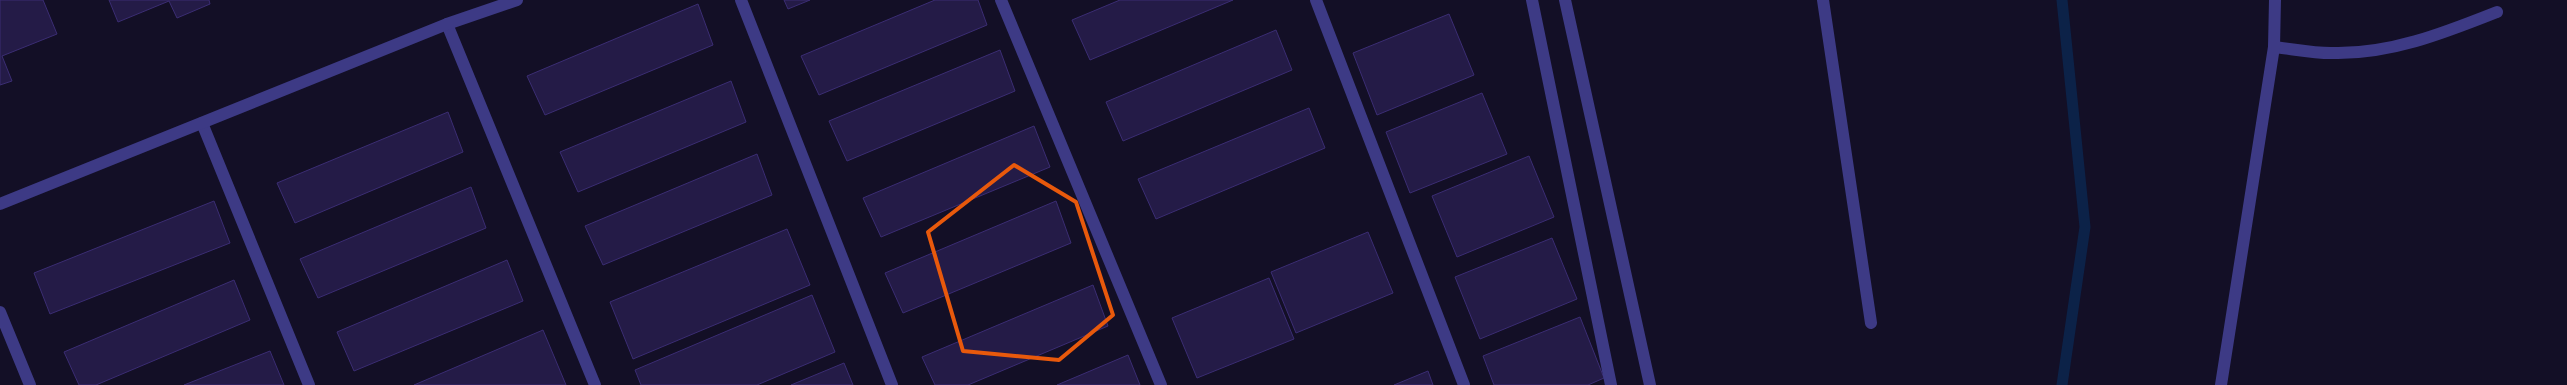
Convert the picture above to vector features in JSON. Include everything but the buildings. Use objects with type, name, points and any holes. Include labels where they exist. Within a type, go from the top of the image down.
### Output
[{"type":"street","points":[[0,204],[447,24],[516,0]]},
{"type":"street","points":[[740,0],[892,385]]},
{"type":"street","points":[[1001,0],[1161,385]]},
{"type":"street","points":[[1316,0],[1464,385]]},
{"type":"street","points":[[1532,0],[1611,385]]},
{"type":"street","points":[[1565,0],[1650,385]]},
{"type":"street","points":[[1824,0],[1871,323]]},
{"type":"street","points":[[2221,385],[2274,47],[2275,0]]},
{"type":"street","points":[[2274,47],[2331,54],[2387,49],[2437,35],[2497,12]]},
{"type":"street","points":[[447,24],[595,385]]},
{"type":"street","points":[[202,123],[309,385]]},
{"type":"street","points":[[0,312],[30,385]]},
{"type":"highlighted area","points":[[1014,165],[1076,202],[1113,315],[1059,360],[963,351],[928,232]]},
{"type":"waterway","points":[[2062,0],[2085,227],[2062,385]]}]
